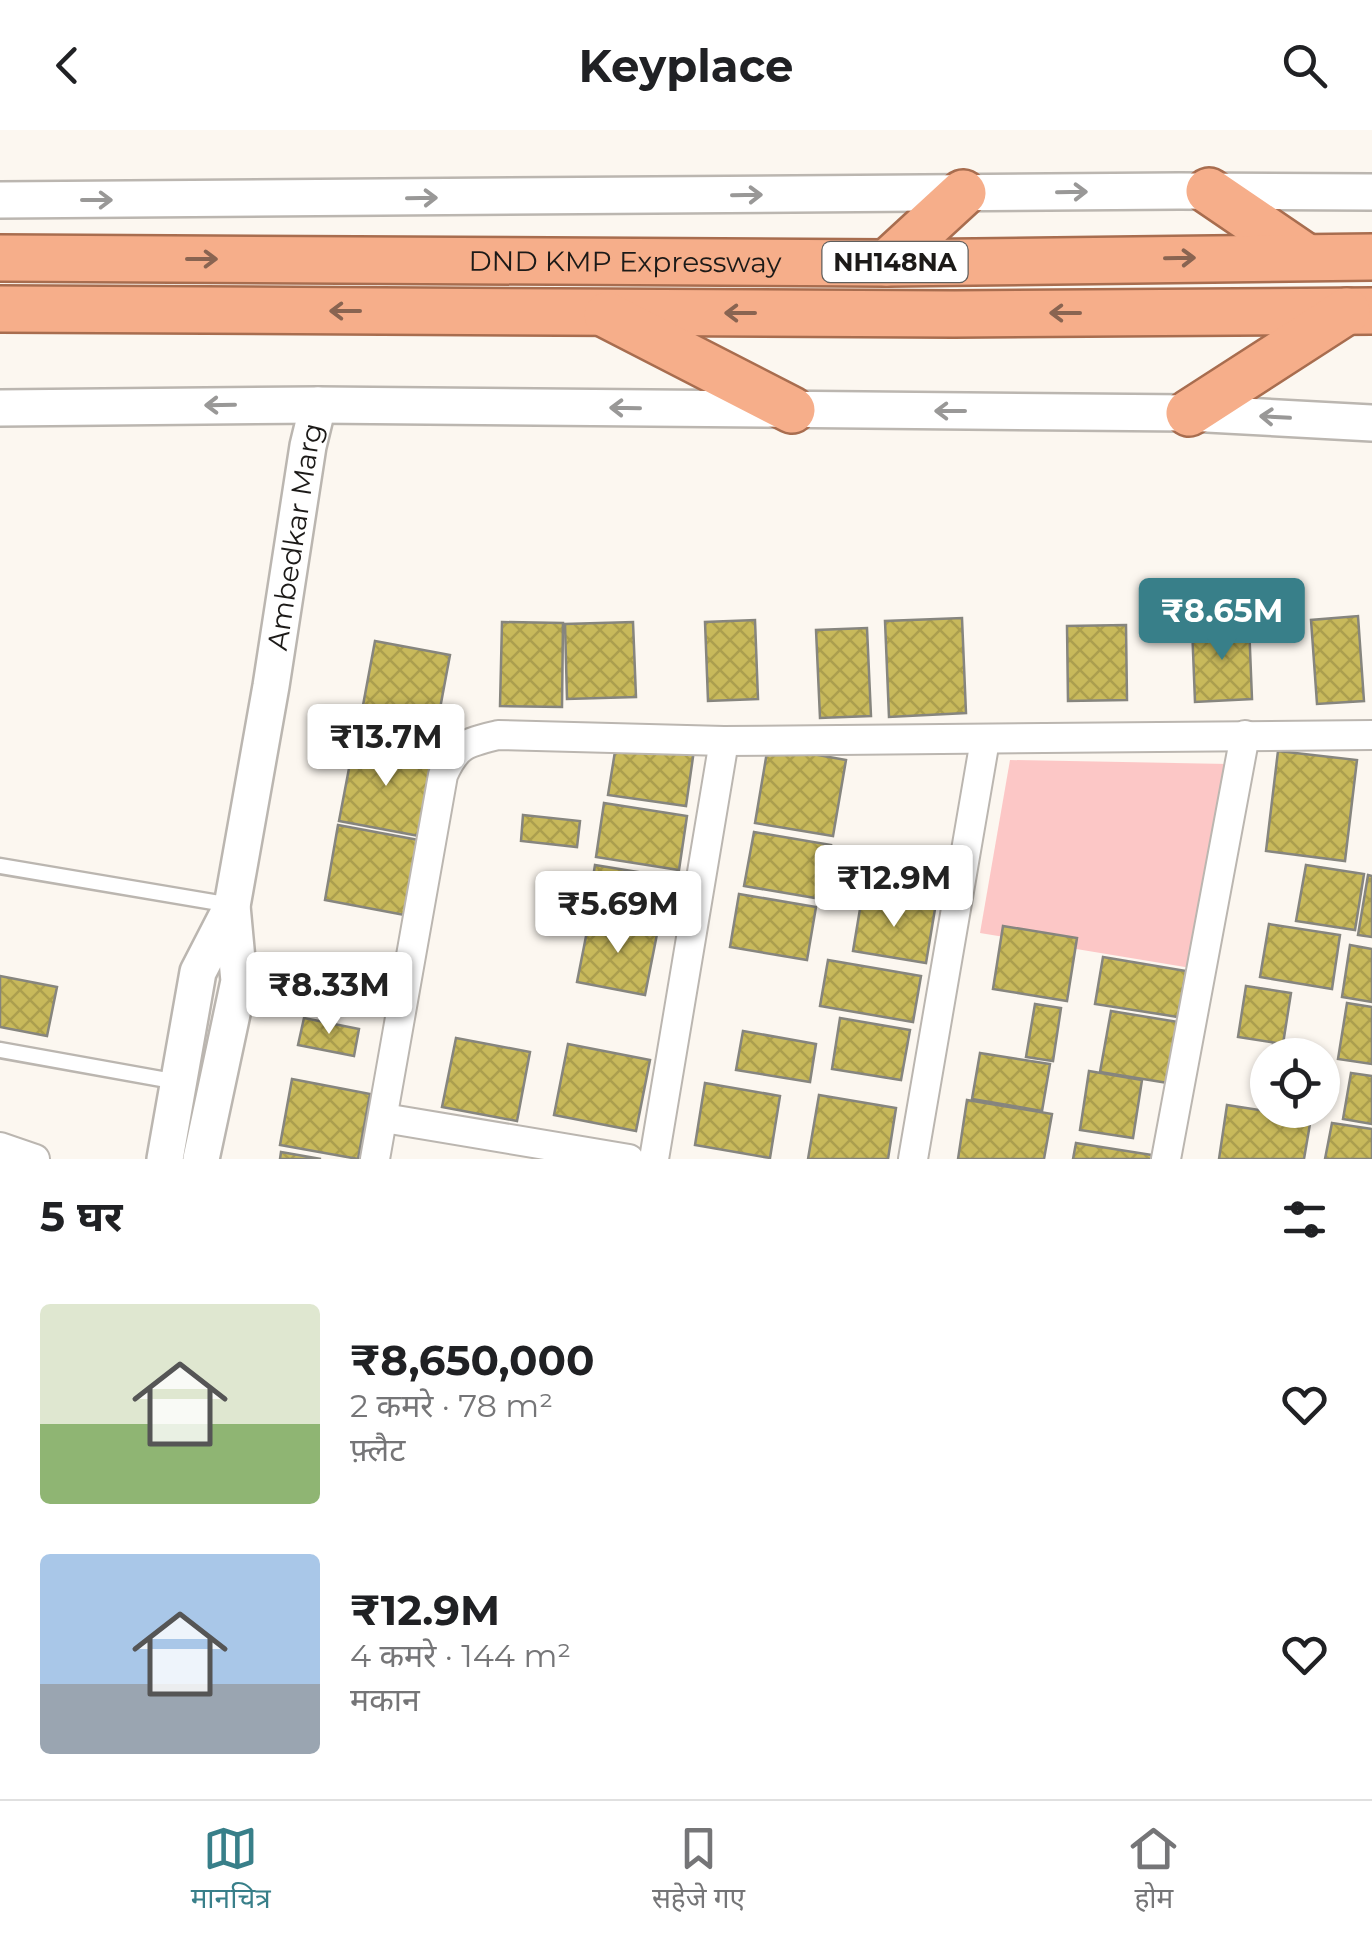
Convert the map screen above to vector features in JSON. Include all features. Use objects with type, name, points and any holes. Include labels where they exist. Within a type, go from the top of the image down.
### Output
[{"type":"highway","points":[[1208,191],[1306,257]]},
{"type":"highway","points":[[887,262],[963,192]]},
{"type":"highway","name":"DND KMP Expressway","points":[[0,258],[887,262],[1372,256]]},
{"type":"highway","name":"DND KMP Expressway","points":[[0,310],[1360,311]]},
{"type":"highway","points":[[1189,413],[1360,311]]},
{"type":"highway","points":[[600,312],[792,410]]},
{"type":"street","points":[[0,200],[1372,192]]},
{"type":"street","points":[[0,408],[318,404],[1189,413],[1372,423]]},
{"type":"street","name":"Ambedkar Marg","points":[[201,1159],[238,980],[232,906],[318,404]]},
{"type":"street","points":[[375,1159],[443,775],[454,752],[470,742],[498,735],[724,741],[1372,736]]},
{"type":"street","points":[[1166,1159],[1245,735]]},
{"type":"street","points":[[913,1159],[984,740]]},
{"type":"street","points":[[654,1159],[724,741]]},
{"type":"street","name":"Ambedkar Marg","points":[[165,1159],[198,972],[232,906]]},
{"type":"street","points":[[384,1118],[629,1159]]},
{"type":"street","points":[[0,1147],[35,1159]]},
{"type":"lane","points":[[0,866],[232,906]]},
{"type":"lane","points":[[0,1050],[178,1082]]},
{"type":"shaded area","points":[[1010,760],[1229,764],[1191,968],[980,933]]},
{"type":"building","points":[[1358,616],[1364,701],[1317,704],[1311,620]]},
{"type":"building","points":[[962,618],[966,713],[889,717],[885,621]]},
{"type":"building","points":[[755,620],[758,699],[708,701],[705,622]]},
{"type":"building","points":[[502,622],[563,623],[562,707],[500,706]]},
{"type":"building","points":[[633,622],[636,697],[567,699],[565,624]]},
{"type":"building","points":[[1249,624],[1252,699],[1195,702],[1192,626]]},
{"type":"building","points":[[1126,625],[1127,700],[1068,701],[1067,626]]},
{"type":"building","points":[[867,628],[871,716],[820,718],[816,630]]},
{"type":"building","points":[[375,641],[450,655],[436,730],[361,716]]},
{"type":"building","points":[[617,739],[694,750],[686,806],[608,795]]},
{"type":"building","points":[[354,742],[434,757],[419,836],[339,821]]},
{"type":"building","points":[[768,746],[846,760],[833,836],[755,823]]},
{"type":"building","points":[[1278,751],[1357,760],[1345,861],[1266,851]]},
{"type":"building","points":[[604,803],[687,816],[679,870],[596,857]]},
{"type":"building","points":[[523,815],[580,821],[577,847],[521,841]]},
{"type":"building","points":[[338,825],[424,841],[410,916],[325,900]]},
{"type":"building","points":[[754,832],[831,845],[821,899],[744,886]]},
{"type":"building","points":[[595,865],[675,878],[666,927],[587,914]]},
{"type":"building","points":[[1306,865],[1364,874],[1355,930],[1296,921]]},
{"type":"building","points":[[1368,875],[1372,876],[1372,937],[1358,935]]},
{"type":"building","points":[[739,894],[816,907],[807,960],[730,947]]},
{"type":"building","points":[[862,897],[935,909],[926,963],[853,951]]},
{"type":"building","points":[[590,916],[658,929],[645,995],[577,982]]},
{"type":"building","points":[[1269,924],[1340,935],[1332,989],[1260,977]]},
{"type":"building","points":[[1003,926],[1077,938],[1067,1001],[993,989]]},
{"type":"building","points":[[1350,945],[1372,949],[1372,1002],[1342,997]]},
{"type":"building","points":[[1103,957],[1186,971],[1178,1017],[1095,1004]]},
{"type":"building","points":[[828,960],[921,976],[913,1022],[820,1006]]},
{"type":"building","points":[[0,976],[57,987],[47,1036],[0,1027]]},
{"type":"building","points":[[1246,986],[1291,993],[1284,1038],[1238,1037]]},
{"type":"building","points":[[1347,1003],[1372,1007],[1372,1064],[1340,1059]]},
{"type":"building","points":[[1035,1004],[1061,1008],[1053,1061],[1026,1057]]},
{"type":"building","points":[[1111,1011],[1178,1022],[1168,1083],[1100,1072]]},
{"type":"building","points":[[304,1018],[359,1029],[354,1056],[298,1045]]},
{"type":"building","points":[[840,1018],[910,1030],[901,1080],[832,1069]]},
{"type":"building","points":[[743,1031],[816,1044],[810,1082],[736,1070]]},
{"type":"building","points":[[456,1038],[530,1052],[517,1121],[442,1107]]},
{"type":"building","points":[[568,1044],[650,1060],[636,1131],[554,1115]]},
{"type":"building","points":[[980,1053],[1050,1064],[1042,1111],[972,1099]]},
{"type":"building","points":[[1089,1071],[1142,1080],[1133,1138],[1080,1130]]},
{"type":"building","points":[[1351,1073],[1372,1076],[1372,1124],[1343,1119]]},
{"type":"building","points":[[292,1079],[370,1094],[358,1159],[280,1145]]},
{"type":"building","points":[[705,1083],[780,1096],[770,1158],[695,1145]]},
{"type":"building","points":[[819,1095],[896,1108],[888,1159],[808,1159]]},
{"type":"building","points":[[967,1100],[1052,1114],[1044,1159],[958,1159]]},
{"type":"building","points":[[1227,1105],[1250,1109],[1250,1128],[1309,1128],[1304,1159],[1219,1159]]},
{"type":"building","points":[[1340,1124],[1372,1129],[1372,1159],[1325,1159],[1331,1128],[1340,1128]]},
{"type":"building","points":[[1076,1143],[1152,1155],[1151,1159],[1073,1159]]},
{"type":"building","points":[[281,1152],[321,1159],[280,1159]]}]
